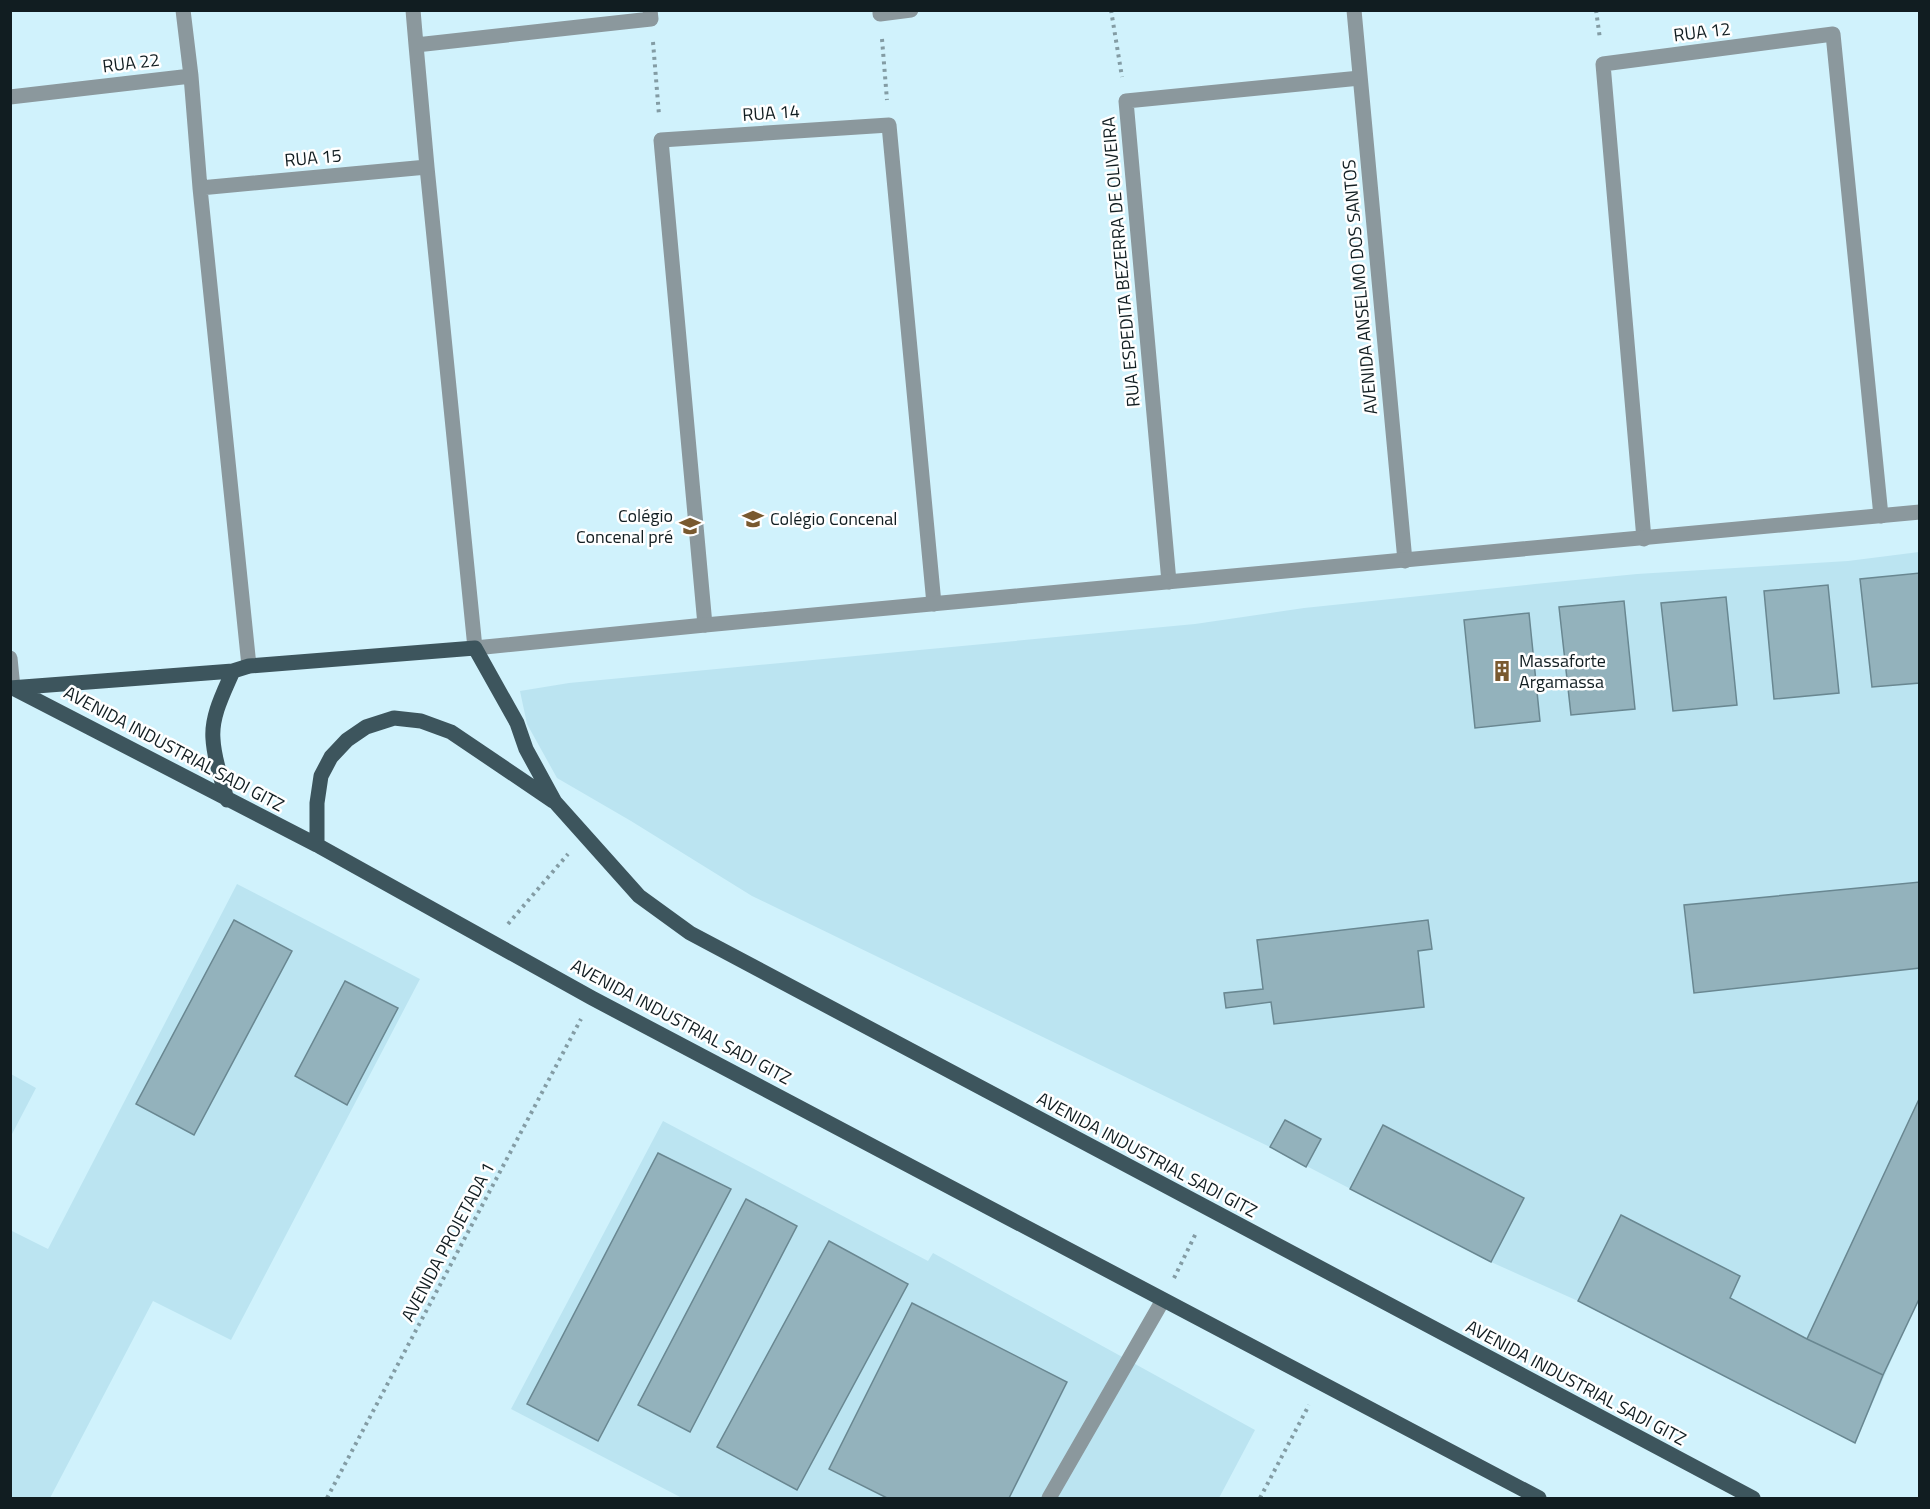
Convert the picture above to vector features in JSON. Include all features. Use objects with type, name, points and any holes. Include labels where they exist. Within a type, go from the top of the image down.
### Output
[{"type":"main road","points":[[12,688],[233,671],[249,666],[475,648]]},
{"type":"main road","name":"AVENIDA INDUSTRIAL SADI GITZ","points":[[475,648],[517,723],[526,749],[555,802],[639,896],[690,933],[1753,1498]]},
{"type":"main road","points":[[227,800],[212,737],[221,700],[233,671]]},
{"type":"main road","name":"AVENIDA INDUSTRIAL SADI GITZ","points":[[12,688],[317,845],[592,998],[1539,1498]]},
{"type":"main road","name":"AVENIDA INDUSTRIAL SADI GITZ","points":[[317,845],[317,803],[321,776],[331,757],[347,740],[366,727],[394,718],[421,722],[451,732],[555,802]]},
{"type":"street","points":[[183,10],[249,666]]},
{"type":"street","points":[[413,10],[475,648],[1920,512]]},
{"type":"street","points":[[880,12],[911,10]]},
{"type":"street","name":"AVENIDA ANSELMO DOS SANTOS","points":[[1354,10],[1405,561]]},
{"type":"street","points":[[416,45],[651,15]]},
{"type":"street","name":"RUA 12","points":[[1644,539],[1603,64],[1833,34],[1881,516]]},
{"type":"street","name":"RUA 22","points":[[10,97],[191,76]]},
{"type":"street","name":"RUA ESPEDITA BEZERRA DE OLIVEIRA","points":[[1169,582],[1126,101],[1360,78]]},
{"type":"street","points":[[889,125],[934,604]]},
{"type":"street","name":"RUA 14","points":[[661,140],[889,125]]},
{"type":"street","points":[[661,140],[705,625]]},
{"type":"street","name":"RUA 15","points":[[200,188],[427,167]]},
{"type":"street","points":[[10,658],[12,688]]},
{"type":"street","points":[[1049,1498],[1163,1300]]},
{"type":"path","points":[[1111,10],[1126,101]]},
{"type":"path","points":[[880,12],[889,125]]},
{"type":"path","points":[[651,15],[661,140]]},
{"type":"path","points":[[492,942],[585,835]]},
{"type":"path","name":"AVENIDA PROJETADA 1","points":[[327,1498],[592,998]]},
{"type":"path","points":[[1163,1300],[1208,1209]]},
{"type":"path","points":[[1260,1498],[1321,1383]]},
{"type":"shaded area","points":[[1919,552],[1919,1297],[1855,1443],[1578,1301],[1491,1262],[1270,1147],[752,896],[557,778],[527,724],[520,691],[569,683],[1195,624],[1304,608],[1535,584],[1637,574],[1848,561]]},
{"type":"shaded area","points":[[237,884],[420,979],[231,1340],[153,1301],[50,1498],[11,1498],[10,1230],[48,1249]]},
{"type":"shaded area","points":[[11,1074],[36,1088],[11,1136]]},
{"type":"shaded area","points":[[663,1121],[928,1261],[933,1253],[1255,1430],[1219,1498],[682,1498],[511,1409]]},
{"type":"building","points":[[1920,573],[1920,683],[1872,687],[1860,579]]},
{"type":"building","points":[[1828,585],[1839,693],[1774,699],[1764,591]]},
{"type":"building","points":[[1726,597],[1737,705],[1673,711],[1661,603]]},
{"type":"building","points":[[1624,601],[1635,709],[1571,715],[1559,607]]},
{"type":"building","name":"Massaforte Argamassa","points":[[1529,613],[1540,721],[1475,728],[1464,620]]},
{"type":"building","points":[[1920,882],[1920,968],[1694,993],[1684,905]]},
{"type":"building","points":[[234,920],[292,951],[194,1135],[136,1104]]},
{"type":"building","points":[[1428,920],[1432,949],[1418,951],[1424,1007],[1274,1024],[1271,1002],[1226,1008],[1224,993],[1263,989],[1257,940]]},
{"type":"building","points":[[345,981],[398,1008],[347,1105],[295,1076]]},
{"type":"building","points":[[1920,1097],[1920,1297],[1883,1375],[1807,1339]]},
{"type":"building","points":[[1285,1120],[1321,1139],[1306,1167],[1270,1147]]},
{"type":"building","points":[[1383,1125],[1524,1198],[1491,1262],[1350,1189]]},
{"type":"building","points":[[658,1153],[731,1189],[598,1441],[527,1404]]},
{"type":"building","points":[[746,1199],[797,1226],[690,1432],[638,1405]]},
{"type":"building","points":[[1621,1215],[1740,1276],[1730,1298],[1807,1339],[1883,1375],[1855,1443],[1578,1301]]},
{"type":"building","points":[[829,1241],[908,1284],[797,1490],[717,1447]]},
{"type":"building","points":[[912,1303],[1067,1382],[1009,1498],[887,1498],[829,1469]]},
{"type":"place","name":"Colégio Concenal","points":[[753,519]]},
{"type":"place","name":"Colégio Concenal pré","points":[[690,526]]},
{"type":"place","name":"Massaforte Argamassa","points":[[1502,671]]}]
